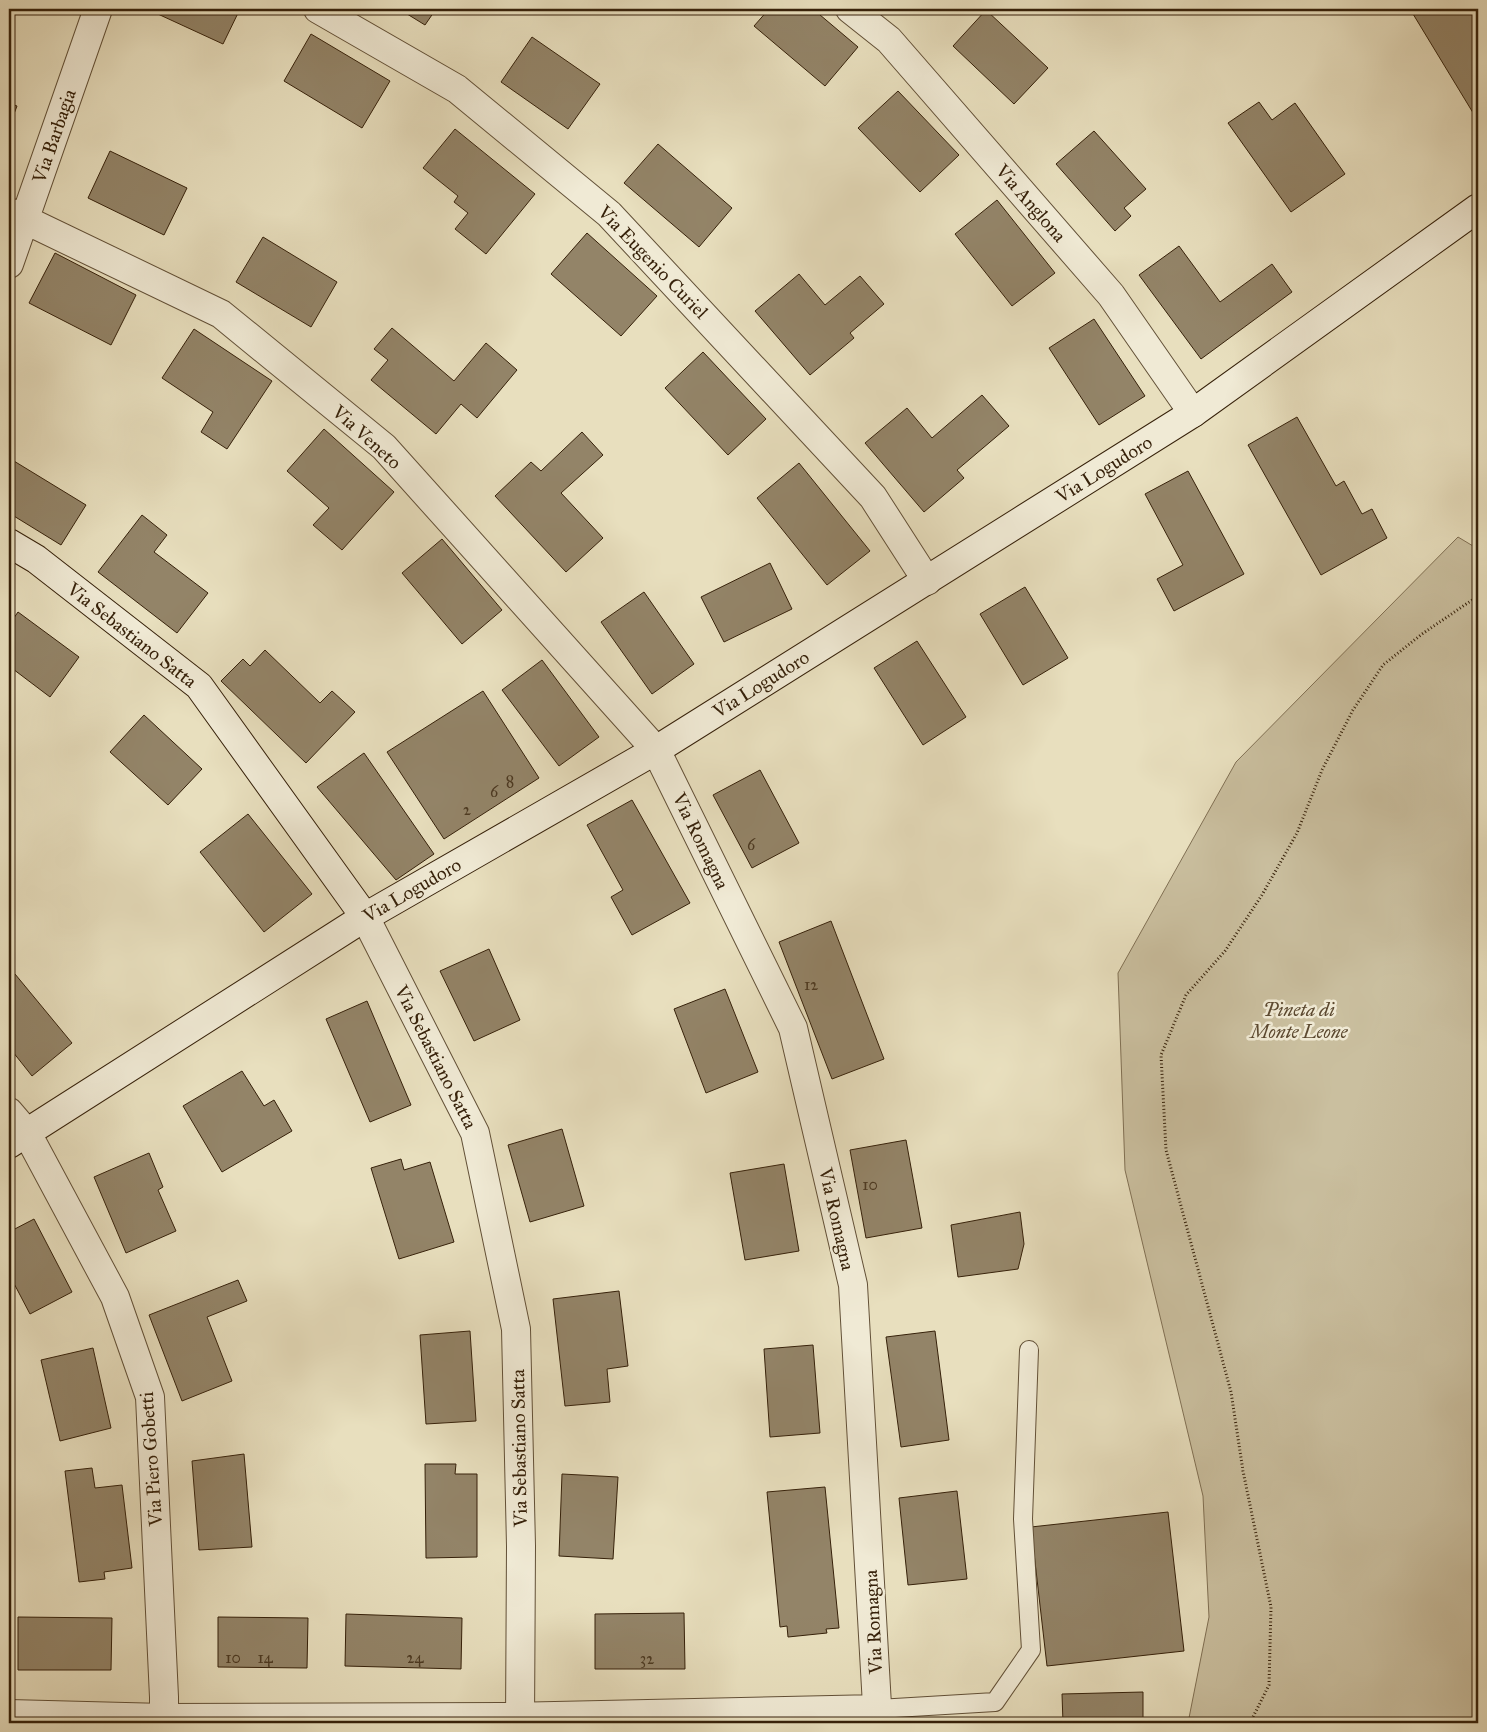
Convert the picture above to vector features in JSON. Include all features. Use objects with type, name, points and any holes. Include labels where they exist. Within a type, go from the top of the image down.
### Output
[{"type":"street","name":"Via Barbagia","points":[[9,264],[17,216],[98,9]]},
{"type":"street","name":"Via Eugenio Curiel","points":[[318,9],[457,90],[609,214],[874,497],[927,581]]},
{"type":"street","name":"Via Anglona","points":[[850,9],[889,40],[1111,296],[1193,413]]},
{"type":"street","name":"Via Logudoro","points":[[18,1138],[365,917],[656,750],[1193,413],[1478,208]]},
{"type":"street","name":"Via Veneto","points":[[17,216],[221,314],[384,447],[656,750]]},
{"type":"street","name":"Via Sebastiano Satta","points":[[9,543],[36,559],[199,686],[365,917],[475,1134],[516,1329],[521,1546],[520,1720]]},
{"type":"street","name":"Via Romagna","points":[[656,750],[793,1028],[853,1285],[878,1716]]},
{"type":"street","name":"Via Piero Gobetti","points":[[9,1112],[18,1138],[115,1297],[150,1397],[164,1721]]},
{"type":"street","points":[[9,1714],[164,1721],[878,1716]]},
{"type":"lane","points":[[878,1716],[995,1702],[1031,1650],[1023,1519],[1029,1350]]},
{"type":"path","points":[[1250,1723],[1268,1685],[1271,1607],[1243,1471],[1231,1392],[1166,1150],[1161,1055],[1186,995],[1225,951],[1262,895],[1297,833],[1330,753],[1353,710],[1383,664],[1422,634],[1478,596]]},
{"type":"green space","name":"Pineta di Monte Leone","points":[[1458,537],[1478,549],[1478,1723],[1188,1723],[1209,1617],[1203,1496],[1125,1170],[1118,973],[1236,762]]},
{"type":"building","points":[[147,9],[240,9],[223,44]]},
{"type":"building","points":[[399,9],[436,9],[425,25]]},
{"type":"building","points":[[769,9],[813,9],[858,47],[825,86],[754,26]]},
{"type":"building","points":[[1410,9],[1478,9],[1478,121]]},
{"type":"building","points":[[986,10],[1048,68],[1014,104],[953,46]]},
{"type":"building","points":[[311,34],[390,81],[362,128],[284,81]]},
{"type":"building","points":[[532,37],[600,84],[568,129],[501,82]]},
{"type":"building","points":[[898,91],[959,155],[920,192],[858,128]]},
{"type":"building","points":[[1259,102],[1272,120],[1295,103],[1345,174],[1291,212],[1228,123]]},
{"type":"building","points":[[9,103],[17,106],[9,127]]},
{"type":"building","points":[[455,129],[535,194],[486,254],[455,229],[468,213],[454,202],[458,196],[423,168]]},
{"type":"building","points":[[1094,131],[1146,189],[1124,208],[1131,216],[1115,231],[1056,164]]},
{"type":"building","points":[[658,144],[732,208],[699,247],[624,183]]},
{"type":"building","points":[[110,151],[187,188],[164,235],[88,198]]},
{"type":"building","points":[[997,200],[1055,273],[1012,306],[955,234]]},
{"type":"building","points":[[587,233],[657,296],[621,336],[551,274]]},
{"type":"building","points":[[263,237],[337,282],[311,327],[236,282]]},
{"type":"building","points":[[1179,246],[1220,302],[1272,264],[1292,292],[1201,359],[1139,275]]},
{"type":"building","points":[[55,253],[136,295],[111,345],[29,303]]},
{"type":"building","points":[[799,274],[825,305],[860,276],[884,304],[850,333],[854,338],[810,375],[755,311]]},
{"type":"building","points":[[1094,319],[1145,396],[1099,425],[1049,348]]},
{"type":"building","points":[[392,328],[454,381],[486,343],[517,370],[477,418],[461,404],[436,434],[371,380],[388,360],[374,349]]},
{"type":"building","points":[[194,329],[272,381],[227,449],[201,432],[213,412],[162,378]]},
{"type":"building","points":[[703,352],[766,419],[728,455],[665,388]]},
{"type":"building","points":[[982,395],[1009,426],[957,470],[964,478],[924,512],[865,443],[907,408],[932,438]]},
{"type":"building","points":[[1297,417],[1336,486],[1344,481],[1362,514],[1372,509],[1387,538],[1321,575],[1248,445]]},
{"type":"building","points":[[324,429],[394,492],[342,550],[313,525],[329,508],[287,471]]},
{"type":"building","points":[[582,432],[603,455],[561,493],[603,538],[566,572],[495,496],[531,462],[541,471]]},
{"type":"building","points":[[9,458],[86,505],[61,545],[9,513]]},
{"type":"building","points":[[799,463],[870,551],[827,585],[757,498]]},
{"type":"building","points":[[1188,471],[1244,574],[1174,611],[1157,579],[1183,565],[1145,494]]},
{"type":"building","points":[[142,515],[167,535],[154,552],[208,593],[177,633],[98,572]]},
{"type":"building","points":[[442,539],[502,610],[462,644],[402,573]]},
{"type":"building","points":[[770,563],[792,609],[724,642],[701,597]]},
{"type":"building","points":[[1025,587],[1068,658],[1023,685],[980,614]]},
{"type":"building","points":[[644,592],[694,664],[652,694],[601,622]]},
{"type":"building","points":[[18,612],[79,657],[50,697],[9,666],[9,625]]},
{"type":"building","points":[[917,641],[966,717],[923,745],[874,668]]},
{"type":"building","points":[[265,650],[320,703],[332,691],[355,712],[306,763],[221,681],[243,659],[250,666]]},
{"type":"building","points":[[542,660],[599,737],[559,766],[502,690]]},
{"type":"building","points":[[483,691],[539,778],[444,839],[387,752]]},
{"type":"building","points":[[144,715],[202,769],[168,805],[110,752]]},
{"type":"building","points":[[364,753],[434,854],[396,880],[317,787]]},
{"type":"building","points":[[760,770],[799,843],[752,868],[713,795]]},
{"type":"building","points":[[632,800],[690,903],[632,935],[611,897],[623,890],[587,825]]},
{"type":"building","points":[[248,814],[312,894],[264,932],[200,852]]},
{"type":"building","points":[[831,921],[884,1059],[832,1079],[779,942]]},
{"type":"building","points":[[489,949],[520,1020],[474,1041],[440,971]]},
{"type":"building","points":[[15,974],[72,1043],[32,1076],[9,1047],[9,979]]},
{"type":"building","points":[[725,989],[758,1072],[706,1093],[674,1009]]},
{"type":"building","points":[[367,1001],[411,1105],[370,1122],[326,1019]]},
{"type":"building","points":[[242,1071],[264,1106],[274,1100],[292,1131],[222,1172],[183,1106]]},
{"type":"building","points":[[562,1129],[584,1206],[530,1222],[508,1145]]},
{"type":"building","points":[[906,1140],[922,1228],[866,1238],[850,1150]]},
{"type":"building","points":[[149,1153],[163,1187],[158,1190],[176,1231],[126,1253],[94,1177]]},
{"type":"building","points":[[401,1159],[404,1170],[430,1162],[454,1242],[399,1259],[371,1168]]},
{"type":"building","points":[[784,1164],[799,1251],[745,1260],[730,1173]]},
{"type":"building","points":[[1020,1212],[1024,1244],[1018,1269],[958,1277],[951,1225]]},
{"type":"building","points":[[34,1219],[72,1292],[30,1314],[9,1274],[9,1232]]},
{"type":"building","points":[[238,1280],[247,1301],[207,1317],[232,1381],[182,1401],[149,1315]]},
{"type":"building","points":[[619,1291],[628,1366],[607,1369],[610,1402],[565,1406],[553,1299]]},
{"type":"building","points":[[470,1331],[476,1421],[426,1424],[420,1335]]},
{"type":"building","points":[[935,1331],[949,1440],[901,1447],[886,1337]]},
{"type":"building","points":[[813,1345],[820,1433],[770,1437],[764,1349]]},
{"type":"building","points":[[93,1348],[111,1428],[60,1441],[41,1360]]},
{"type":"building","points":[[244,1454],[252,1547],[199,1550],[192,1461]]},
{"type":"building","points":[[425,1464],[456,1464],[455,1474],[477,1474],[477,1557],[426,1558]]},
{"type":"building","points":[[92,1468],[95,1488],[122,1485],[132,1568],[104,1572],[105,1579],[79,1582],[65,1471]]},
{"type":"building","points":[[562,1474],[618,1477],[613,1559],[559,1556]]},
{"type":"building","points":[[825,1487],[839,1628],[826,1629],[827,1633],[788,1637],[787,1626],[780,1627],[767,1492]]},
{"type":"building","points":[[957,1491],[967,1579],[908,1585],[899,1498]]},
{"type":"building","points":[[1168,1512],[1184,1651],[1047,1666],[1031,1527]]},
{"type":"building","points":[[684,1613],[685,1669],[595,1669],[595,1614]]},
{"type":"building","points":[[346,1614],[462,1618],[461,1669],[345,1666]]},
{"type":"building","points":[[18,1617],[112,1618],[111,1670],[18,1670]]},
{"type":"building","points":[[218,1617],[308,1618],[307,1668],[218,1667]]},
{"type":"building","points":[[1143,1692],[1143,1723],[1063,1723],[1062,1694]]}]
